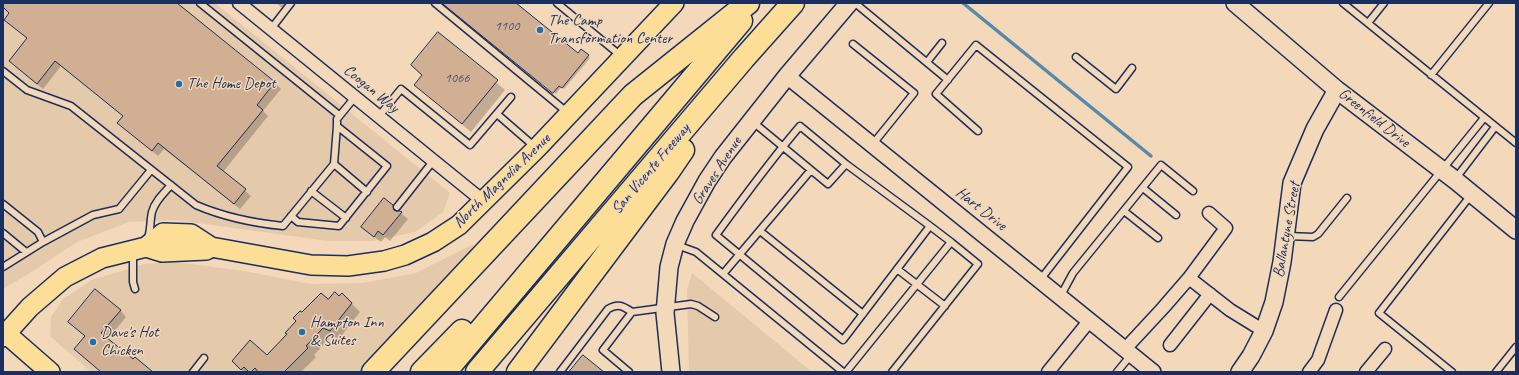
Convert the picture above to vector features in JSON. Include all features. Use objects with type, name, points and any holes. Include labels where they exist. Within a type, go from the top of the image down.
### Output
[{"type":"highway","points":[[373,372],[633,95],[748,3]]},
{"type":"highway","name":"San Vicente Freeway","points":[[629,154],[756,3]]},
{"type":"highway","name":"San Vicente Freeway","points":[[509,336],[744,58],[793,3]]},
{"type":"highway","points":[[518,372],[668,172],[744,58]]},
{"type":"highway","points":[[422,372],[629,154]]},
{"type":"highway","points":[[445,372],[629,154]]},
{"type":"highway","points":[[477,372],[509,336]]},
{"type":"highway","points":[[488,372],[509,336]]},
{"type":"main road","name":"North Magnolia Avenue","points":[[4,334],[30,307],[65,277],[102,258],[139,248],[162,252],[206,250],[211,247],[311,264],[348,266],[384,261],[405,255],[433,242],[458,225],[483,201],[570,114],[674,3]]},
{"type":"main road","name":"Graves Avenue","points":[[671,372],[665,313],[669,267],[675,244],[707,181],[751,121],[849,3]]},
{"type":"main road","name":"Greenfield Drive","points":[[1235,3],[1337,90],[1472,193],[1516,230]]},
{"type":"main road","name":"Ballantyne Street","points":[[1240,372],[1251,356],[1264,331],[1274,302],[1286,236],[1292,184],[1314,129],[1337,90]]},
{"type":"main road","points":[[4,334],[50,372]]},
{"type":"street","name":"Coogan Way","points":[[239,3],[483,201]]},
{"type":"street","name":"Hart Drive","points":[[787,76],[1090,320],[1152,372]]},
{"type":"street","points":[[1128,352],[1189,278],[1226,228],[1209,213]]},
{"type":"street","points":[[1189,278],[1230,310],[1264,331]]},
{"type":"street","points":[[1170,345],[1210,294]]},
{"type":"street","points":[[1309,372],[1318,360],[1336,310]]},
{"type":"street","points":[[1048,372],[1090,320]]},
{"type":"street","points":[[1366,372],[1385,349]]},
{"type":"lane","points":[[200,3],[339,115]]},
{"type":"lane","points":[[271,29],[291,3]]},
{"type":"lane","points":[[435,3],[570,114]]},
{"type":"lane","points":[[557,3],[623,58]]},
{"type":"lane","points":[[855,3],[948,80]]},
{"type":"lane","points":[[1343,3],[1516,143]]},
{"type":"lane","points":[[1368,23],[1384,3]]},
{"type":"lane","points":[[1431,75],[1489,3]]},
{"type":"lane","points":[[927,62],[942,43]]},
{"type":"lane","points":[[853,44],[914,93],[872,145]]},
{"type":"lane","points":[[978,131],[936,94],[976,45],[1128,168],[1040,280]]},
{"type":"lane","points":[[1076,57],[1116,89],[1132,68]]},
{"type":"lane","points":[[3,71],[27,90],[71,106],[196,205],[216,213],[260,224],[283,226],[334,164],[337,120],[339,115],[355,97]]},
{"type":"lane","points":[[379,116],[401,89],[470,145],[511,97]]},
{"type":"lane","points":[[496,114],[536,148]]},
{"type":"lane","points":[[1448,175],[1484,118]]},
{"type":"lane","points":[[751,121],[828,184],[846,164]]},
{"type":"lane","points":[[291,216],[298,222],[339,226],[387,166],[337,126]]},
{"type":"lane","points":[[892,372],[978,264],[951,242],[930,226],[846,164],[800,126],[748,190],[716,235],[843,340],[930,226]]},
{"type":"lane","points":[[1339,297],[1448,175],[1495,127]]},
{"type":"lane","points":[[397,207],[434,160]]},
{"type":"lane","points":[[334,164],[367,192]]},
{"type":"lane","points":[[1060,297],[1073,273],[1161,165],[1193,191]]},
{"type":"lane","points":[[3,267],[43,242],[93,215],[119,209],[151,170]]},
{"type":"lane","points":[[723,274],[810,170]]},
{"type":"lane","points":[[135,289],[133,282],[139,248],[151,230],[152,211],[158,200],[171,186]]},
{"type":"lane","points":[[1143,188],[1176,215]]},
{"type":"lane","points":[[311,191],[346,218]]},
{"type":"lane","points":[[1452,372],[1379,313],[1472,193]]},
{"type":"lane","points":[[1286,236],[1313,237],[1318,234],[1347,198]]},
{"type":"lane","points":[[3,204],[38,232],[43,242]]},
{"type":"lane","points":[[1124,211],[1158,238]]},
{"type":"lane","points":[[760,231],[863,314]]},
{"type":"lane","points":[[3,233],[26,252]]},
{"type":"lane","points":[[675,244],[696,252],[844,372],[951,242]]},
{"type":"lane","points":[[897,269],[945,306]]},
{"type":"lane","points":[[560,372],[608,309],[615,306],[622,305],[632,312],[691,304],[698,306],[715,317]]},
{"type":"lane","points":[[629,372],[603,350],[632,312]]},
{"type":"lane","points":[[1496,372],[1516,347]]},
{"type":"lane","points":[[1117,372],[1128,352]]},
{"type":"lane","points":[[193,372],[204,358]]},
{"type":"shaded area","points":[[3,3],[215,3],[450,193],[443,212],[415,232],[373,241],[328,241],[176,220],[129,222],[77,242],[3,289]]},
{"type":"shaded area","points":[[474,244],[470,253],[359,372],[91,372],[50,336],[51,317],[63,299],[92,280],[144,264],[176,262],[244,271],[311,284],[363,283],[416,273]]},
{"type":"shaded area","points":[[692,273],[812,372],[689,372],[687,290]]},
{"type":"building","name":"The Home Depot","points":[[3,3],[177,3],[275,82],[257,105],[263,110],[217,166],[246,189],[234,204],[158,143],[152,151],[117,123],[123,116],[55,61],[37,84],[9,61],[27,38],[4,20],[9,13],[3,7]]},
{"type":"building","points":[[442,3],[516,3],[578,53],[581,49],[589,55],[562,88],[559,86],[553,93]]},
{"type":"building","points":[[438,32],[498,80],[462,124],[414,85],[422,75],[411,65]]},
{"type":"building","points":[[384,198],[393,205],[394,210],[402,212],[383,235],[378,231],[374,237],[361,227]]},
{"type":"building","points":[[95,289],[121,310],[101,333],[133,359],[135,357],[153,372],[101,372],[74,349],[85,336],[68,322]]},
{"type":"building","name":"Hampton Inn & Suites","points":[[335,292],[339,296],[342,293],[352,303],[330,331],[323,328],[306,346],[308,348],[284,372],[258,372],[255,368],[249,372],[244,367],[241,370],[232,361],[250,340],[267,355],[287,334],[285,333],[296,321],[293,318],[300,311],[302,312],[321,293],[328,299]]},
{"type":"building","points":[[583,355],[604,372],[569,372]]},
{"type":"waterway","points":[[963,3],[1151,156]]},
{"type":"place","name":"The Camp Transformation Center","points":[[540,30]]},
{"type":"place","name":"The Home Depot","points":[[179,84]]},
{"type":"place","name":"Hampton Inn & Suites","points":[[302,332]]},
{"type":"place","name":"Dave's Hot Chicken","points":[[93,342]]}]
